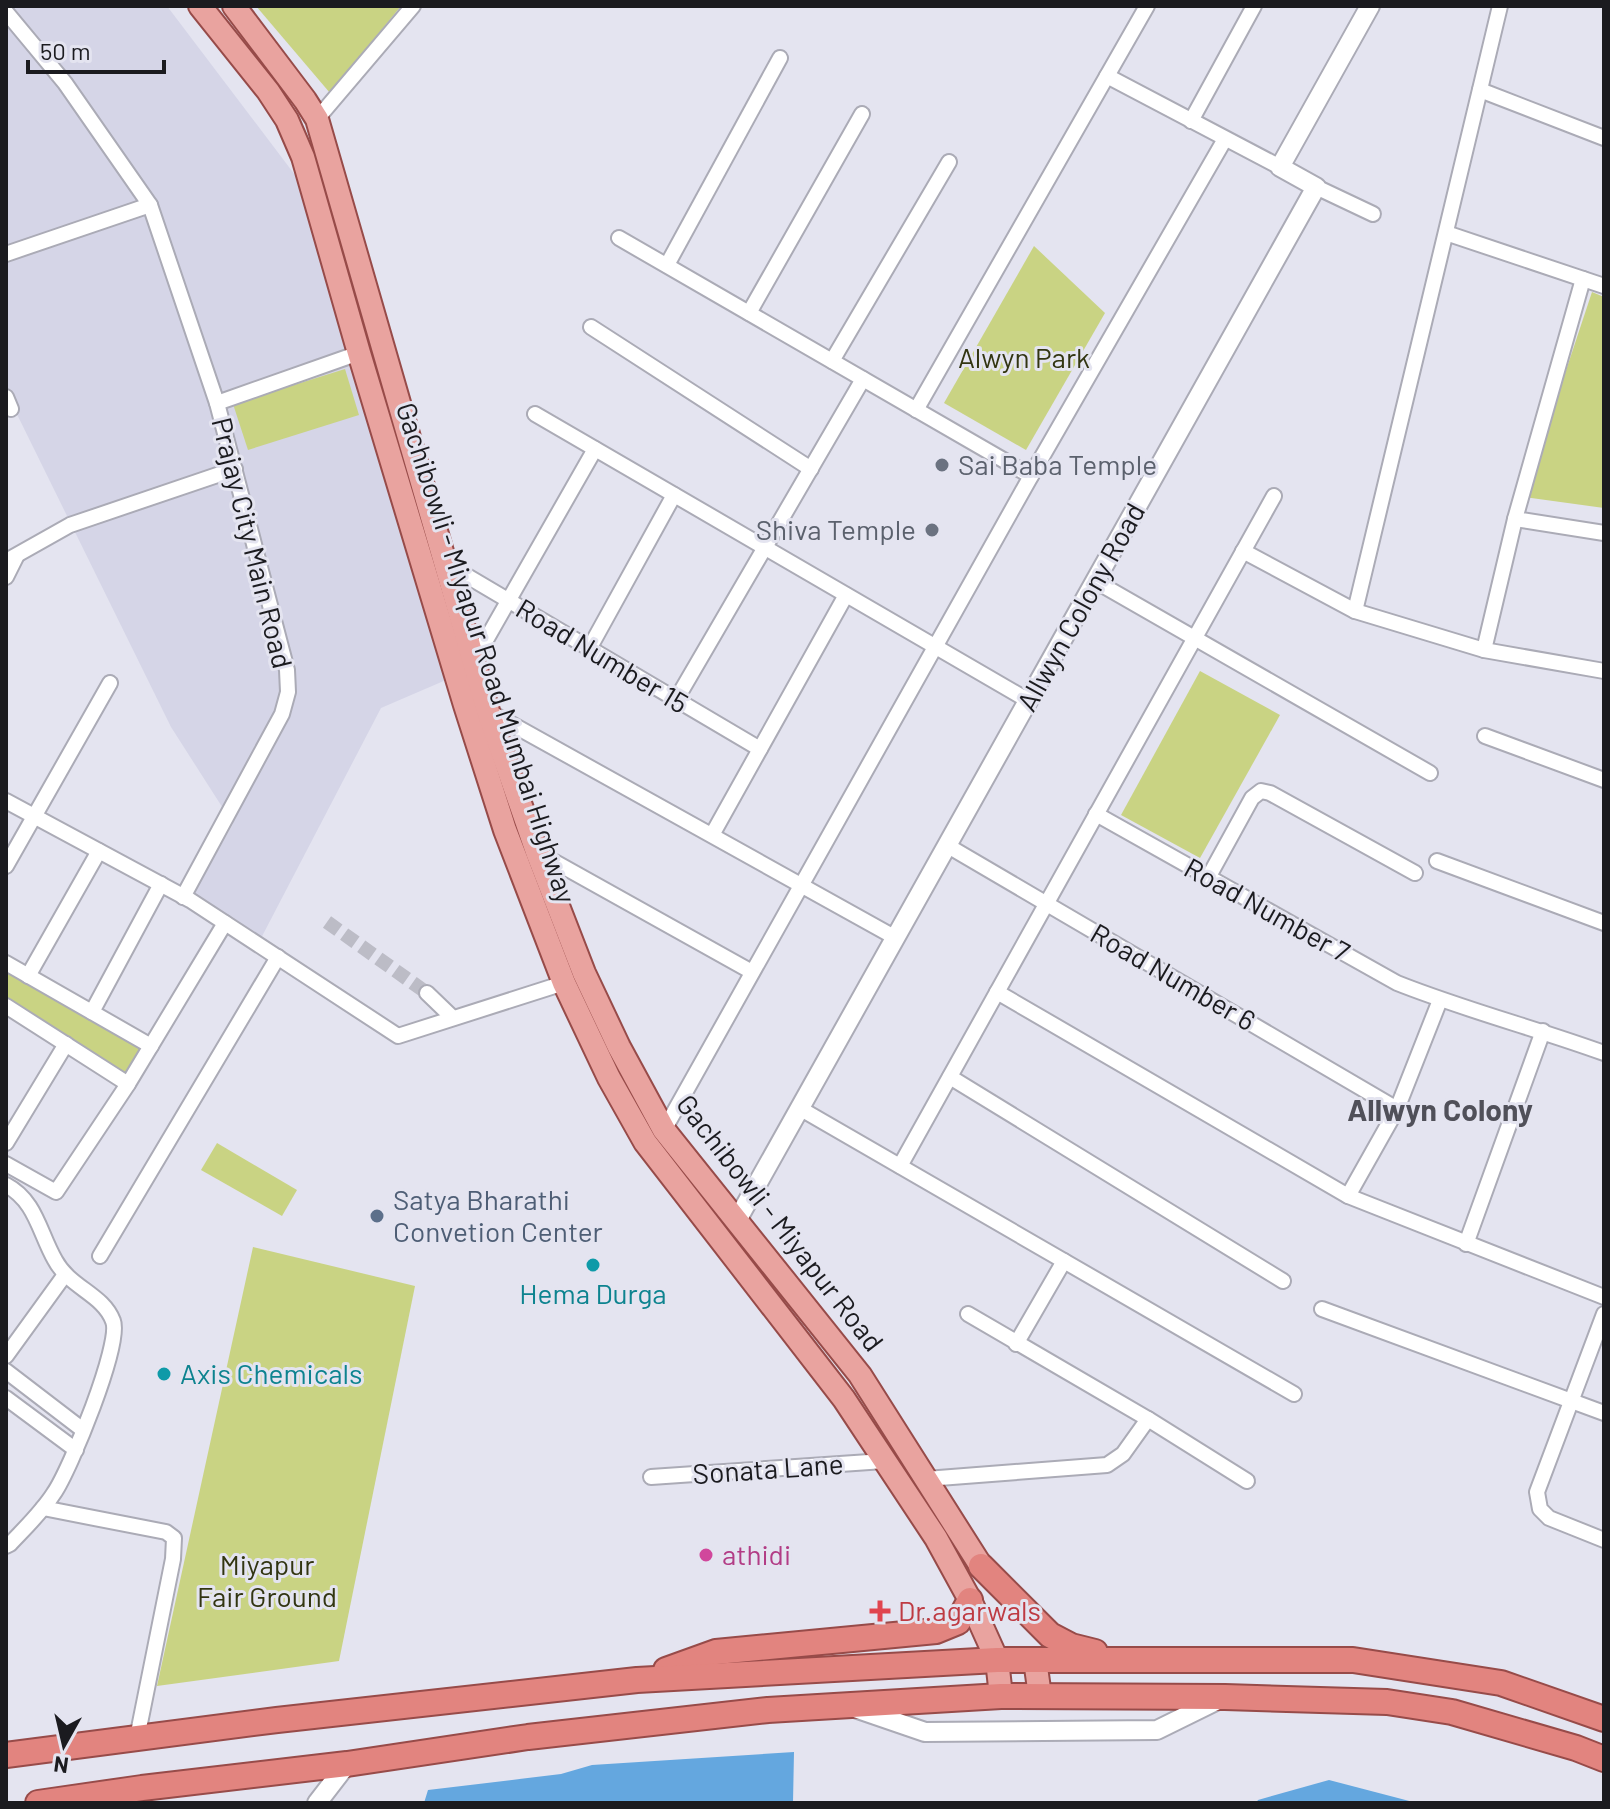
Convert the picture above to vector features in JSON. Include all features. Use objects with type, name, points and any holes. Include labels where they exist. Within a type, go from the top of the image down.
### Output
[{"type":"highway","points":[[981,1566],[1050,1635],[1071,1646],[1124,1660]]},
{"type":"highway","points":[[637,1680],[716,1652],[936,1631],[958,1622],[970,1600]]},
{"type":"highway","points":[[6,1755],[637,1680],[997,1660],[1353,1660],[1501,1683],[1604,1719]]},
{"type":"highway","points":[[38,1803],[550,1735],[768,1710],[1001,1696],[1225,1697],[1387,1702],[1452,1712],[1604,1759]]},
{"type":"main road","name":"Gachibowli - Miyapur Road Mumbai Highway","points":[[200,6],[268,91],[287,120],[303,157],[359,353],[500,816],[564,983],[609,1078],[645,1142],[844,1399],[936,1538],[970,1600],[997,1660],[1001,1696]]},
{"type":"main road","name":"Gachibowli - Miyapur Road","points":[[234,6],[282,67],[317,119],[488,711],[537,852],[584,973],[619,1047],[664,1130],[860,1375],[981,1566]]},
{"type":"main road","points":[[1035,1660],[1040,1696]]},
{"type":"street","points":[[317,119],[413,6]]},
{"type":"street","points":[[916,410],[1147,6]]},
{"type":"street","points":[[1191,121],[1254,6]]},
{"type":"street","points":[[1280,167],[1370,6]]},
{"type":"street","points":[[1355,611],[1500,6]]},
{"type":"street","name":"Prajay City Main Road","points":[[6,12],[65,83],[150,205],[217,403],[287,670],[288,692],[282,714],[183,897]]},
{"type":"street","points":[[667,265],[780,58]]},
{"type":"street","points":[[1107,76],[1373,214]]},
{"type":"street","points":[[1480,90],[1604,138]]},
{"type":"street","points":[[749,313],[862,114]]},
{"type":"street","points":[[664,1130],[1031,476],[1225,139]]},
{"type":"street","points":[[832,361],[949,162]]},
{"type":"street","name":"Allwyn Colony Road","points":[[736,1222],[1316,187]]},
{"type":"street","points":[[6,254],[150,205]]},
{"type":"street","points":[[1446,233],[1604,286]]},
{"type":"street","points":[[619,238],[1031,476]]},
{"type":"street","points":[[1484,650],[1515,519],[1583,279]]},
{"type":"street","points":[[591,327],[811,469]]},
{"type":"street","points":[[217,403],[359,353]]},
{"type":"street","points":[[676,700],[863,379]]},
{"type":"street","points":[[535,414],[1029,701]]},
{"type":"street","points":[[474,661],[595,449]]},
{"type":"street","points":[[6,577],[11,559],[70,525],[235,469]]},
{"type":"street","points":[[589,649],[674,495]]},
{"type":"street","points":[[900,1166],[1274,496]]},
{"type":"street","points":[[1515,519],[1604,533]]},
{"type":"street","points":[[1243,551],[1355,611],[1484,650],[1604,671]]},
{"type":"street","name":"Road Number 15","points":[[445,563],[760,749]]},
{"type":"street","points":[[1095,581],[1430,773]]},
{"type":"street","points":[[712,835],[846,595]]},
{"type":"street","points":[[6,866],[110,683]]},
{"type":"street","points":[[488,711],[896,938]]},
{"type":"street","points":[[1485,736],[1604,780]]},
{"type":"street","points":[[1208,878],[1252,798],[1261,791],[1270,793],[1415,873]]},
{"type":"street","points":[[6,801],[183,897],[398,1036],[564,983]]},
{"type":"street","name":"Road Number 7","points":[[1096,814],[1397,983],[1604,1053]]},
{"type":"street","name":"Road Number 6","points":[[948,846],[1397,1109]]},
{"type":"street","points":[[28,976],[99,851]]},
{"type":"street","points":[[537,852],[752,972]]},
{"type":"street","points":[[1437,861],[1604,923]]},
{"type":"street","points":[[92,1012],[161,884]]},
{"type":"street","points":[[6,1164],[56,1192],[128,1084],[225,923]]},
{"type":"street","points":[[100,1256],[278,957]]},
{"type":"street","points":[[6,963],[151,1046]]},
{"type":"street","points":[[997,992],[1348,1196],[1604,1297]]},
{"type":"street","points":[[427,993],[453,1018]]},
{"type":"street","points":[[1348,1196],[1397,1109],[1440,1000]]},
{"type":"street","points":[[6,1006],[128,1084]]},
{"type":"street","points":[[1466,1244],[1543,1031]]},
{"type":"street","points":[[6,1143],[66,1044]]},
{"type":"street","points":[[950,1077],[1283,1281]]},
{"type":"street","points":[[801,1109],[1294,1394]]},
{"type":"street","points":[[6,1185],[31,1205],[64,1276],[105,1305],[115,1323],[114,1344],[76,1450],[55,1492],[6,1546]]},
{"type":"street","points":[[1016,1344],[1064,1261]]},
{"type":"street","points":[[6,1356],[64,1276]]},
{"type":"street","points":[[1322,1309],[1604,1413]]},
{"type":"street","points":[[968,1314],[1247,1481]]},
{"type":"street","points":[[1604,1314],[1537,1492],[1540,1509],[1549,1518],[1604,1540]]},
{"type":"street","points":[[6,1371],[83,1430]]},
{"type":"street","points":[[6,1398],[76,1450]]},
{"type":"street","points":[[926,1479],[1107,1465],[1123,1454],[1148,1419]]},
{"type":"street","name":"Sonata Lane","points":[[651,1477],[884,1461]]},
{"type":"street","points":[[43,1508],[166,1532],[174,1538],[137,1738]]},
{"type":"street","points":[[848,1706],[925,1732],[1157,1730],[1225,1697]]},
{"type":"street","points":[[317,1803],[347,1764]]},
{"type":"shaded area","points":[[6,6],[167,6],[295,175],[446,680],[381,708],[258,944],[190,900],[233,824],[171,727],[6,392]]},
{"type":"green space","points":[[256,6],[401,6],[330,93]]},
{"type":"green space","name":"Alwyn Park","points":[[1034,246],[1105,313],[1026,450],[944,403]]},
{"type":"green space","points":[[1592,292],[1604,297],[1604,508],[1524,497]]},
{"type":"green space","points":[[345,369],[359,415],[248,450],[233,404]]},
{"type":"green space","points":[[1200,671],[1280,715],[1200,858],[1121,815]]},
{"type":"green space","points":[[6,963],[151,1046],[128,1084],[6,1006]]},
{"type":"green space","points":[[217,1143],[297,1190],[282,1216],[201,1170]]},
{"type":"green space","name":"Miyapur Fair Ground","points":[[253,1247],[415,1286],[339,1661],[157,1686]]},
{"type":"water","points":[[794,1752],[793,1803],[424,1803],[428,1790],[561,1774],[592,1765]]},
{"type":"water","points":[[1329,1780],[1417,1803],[1256,1803]]},
{"type":"tunnel","points":[[327,922],[427,993]]},
{"type":"place","name":"Sai Baba Temple","points":[[942,465]]},
{"type":"place","name":"Shiva Temple","points":[[932,530]]},
{"type":"place","name":"Satya Bharathi Convetion Center","points":[[377,1216]]},
{"type":"place","name":"Hema Durga","points":[[593,1265]]},
{"type":"place","name":"Axis Chemicals","points":[[164,1374]]},
{"type":"place","name":"athidi","points":[[706,1555]]},
{"type":"place","name":"Dr.agarwals","points":[[880,1611]]},
{"type":"district","name":"Allwyn Colony","points":[[1440,1111]]}]
